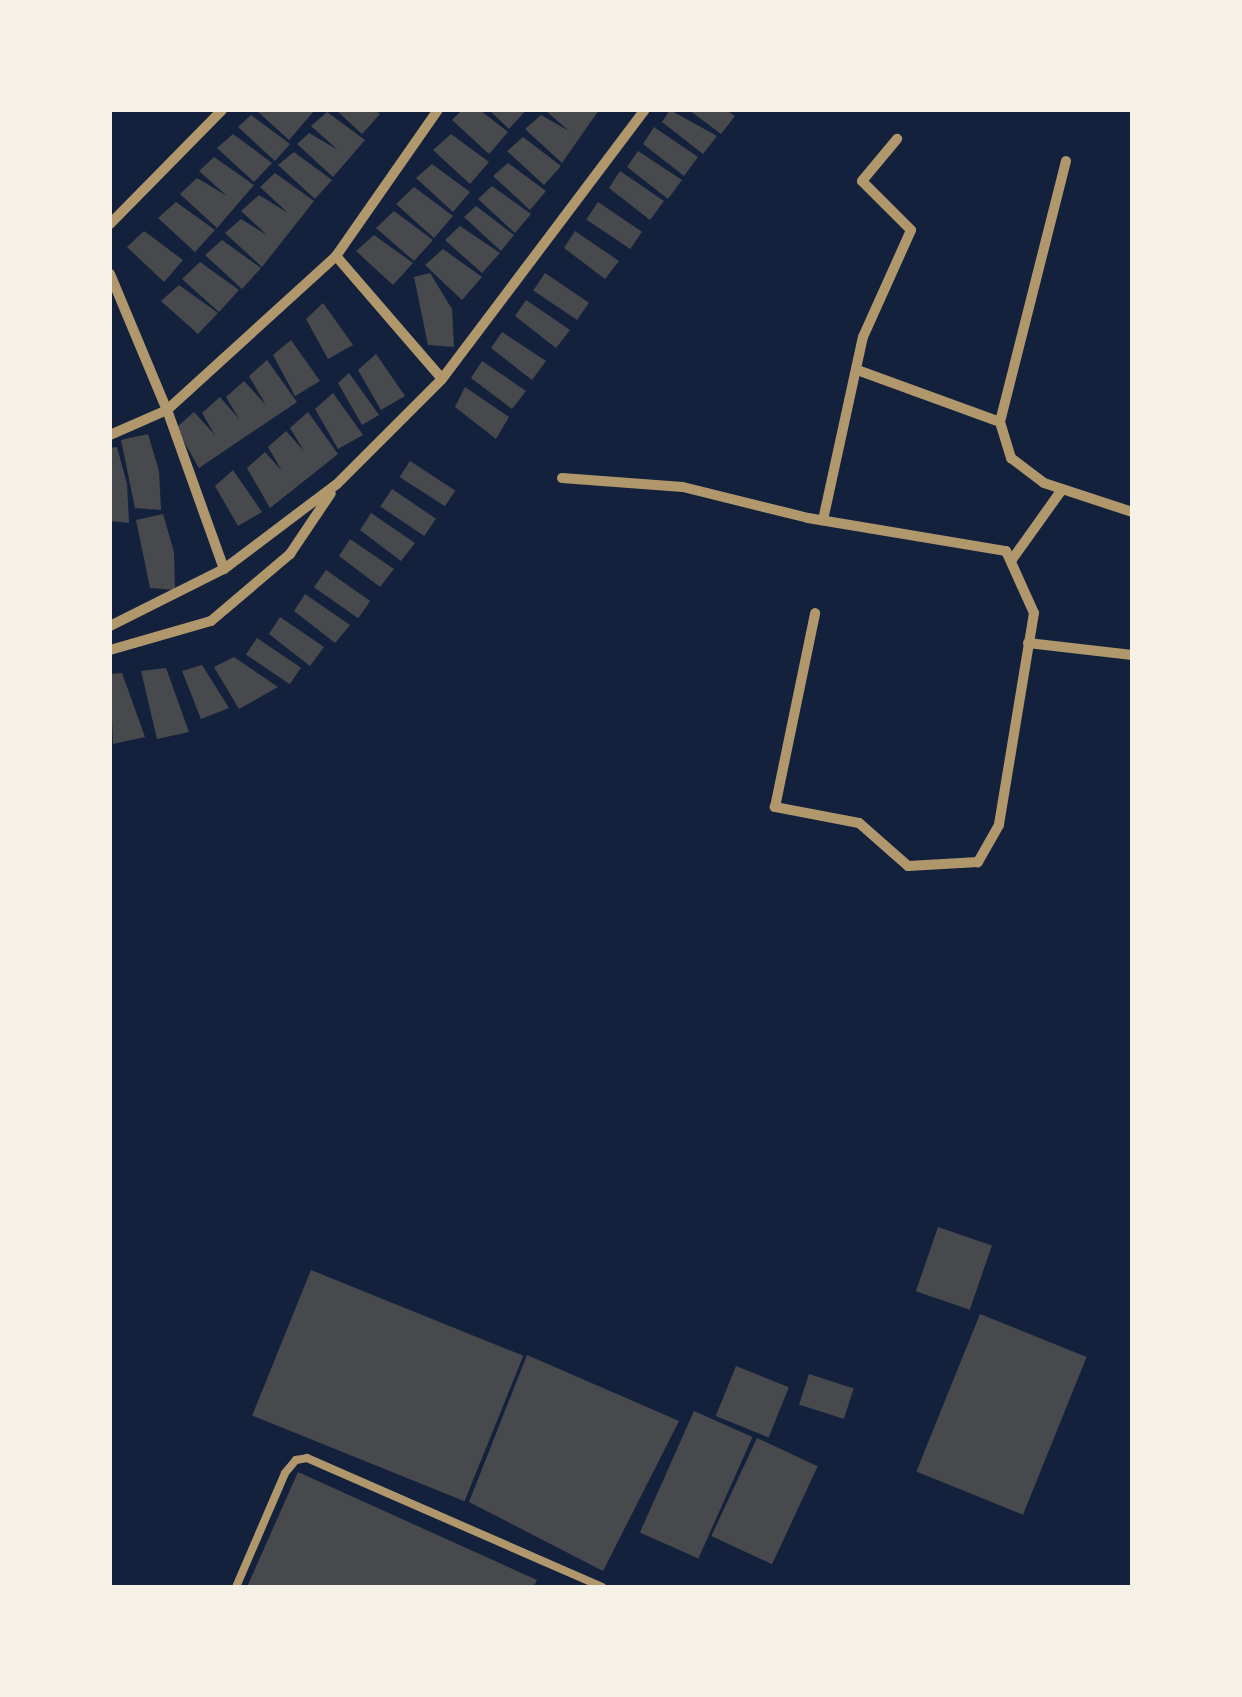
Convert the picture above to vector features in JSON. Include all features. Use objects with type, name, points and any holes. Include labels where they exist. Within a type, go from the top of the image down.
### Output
[{"type":"street","points":[[110,224],[222,110]]},
{"type":"street","points":[[110,435],[167,410],[336,256],[438,110]]},
{"type":"street","points":[[110,626],[224,570],[337,484],[442,379],[645,110]]},
{"type":"street","points":[[823,520],[844,412],[860,370],[864,337],[911,230],[862,180],[897,139]]},
{"type":"street","points":[[1066,161],[1000,422],[1011,458],[1061,491],[1132,512]]},
{"type":"street","points":[[336,256],[442,379]]},
{"type":"street","points":[[110,274],[167,410],[224,570]]},
{"type":"street","points":[[860,370],[1000,422]]},
{"type":"street","points":[[562,478],[683,487],[823,520],[1002,550],[1034,613],[991,846],[978,862],[908,866],[859,823],[775,807],[815,613]]},
{"type":"street","points":[[110,650],[170,636],[232,606],[290,554],[337,484]]},
{"type":"street","points":[[1011,562],[1061,491]]},
{"type":"street","points":[[1028,643],[1132,655]]},
{"type":"lane","points":[[236,1587],[285,1473],[296,1460],[307,1458],[602,1587]]},
{"type":"building","points":[[256,110],[315,110],[289,140]]},
{"type":"building","points":[[336,110],[375,110],[380,114],[362,134]]},
{"type":"building","points":[[462,110],[480,110],[508,132],[489,154],[452,120]]},
{"type":"building","points":[[489,110],[526,110],[509,129]]},
{"type":"building","points":[[545,110],[599,110],[562,163],[525,129],[541,115],[569,131]]},
{"type":"building","points":[[670,110],[717,136],[703,154],[662,122]]},
{"type":"building","points":[[689,110],[726,110],[735,116],[721,134]]},
{"type":"building","points":[[327,112],[365,140],[333,177],[297,144],[309,133],[338,150],[311,126]]},
{"type":"building","points":[[251,115],[290,144],[275,161],[238,127]]},
{"type":"building","points":[[654,127],[698,157],[684,176],[643,144]]},
{"type":"building","points":[[233,134],[272,163],[254,182],[217,148]]},
{"type":"building","points":[[451,134],[489,162],[470,184],[433,150]]},
{"type":"building","points":[[523,137],[561,166],[544,185],[507,151]]},
{"type":"building","points":[[638,151],[682,180],[668,199],[627,167]]},
{"type":"building","points":[[294,152],[332,180],[315,199],[278,165]]},
{"type":"building","points":[[214,157],[254,185],[217,228],[180,194],[197,178],[227,196],[199,171]]},
{"type":"building","points":[[508,163],[546,191],[530,210],[493,176]]},
{"type":"building","points":[[432,164],[470,192],[453,212],[416,178]]},
{"type":"building","points":[[620,171],[664,201],[650,220],[609,188]]},
{"type":"building","points":[[275,173],[314,201],[262,267],[225,233],[241,219],[267,235],[241,211],[259,195],[288,213],[260,187]]},
{"type":"building","points":[[492,186],[531,214],[515,233],[478,199]]},
{"type":"building","points":[[414,187],[453,216],[434,238],[396,204]]},
{"type":"building","points":[[176,202],[215,230],[195,252],[158,218]]},
{"type":"building","points":[[598,202],[642,232],[630,249],[586,219]]},
{"type":"building","points":[[476,206],[514,235],[501,251],[464,217]]},
{"type":"building","points":[[394,211],[433,240],[414,261],[376,228]]},
{"type":"building","points":[[460,226],[500,253],[482,273],[445,240]]},
{"type":"building","points":[[144,231],[183,260],[164,282],[127,247]]},
{"type":"building","points":[[575,231],[619,261],[605,279],[564,248]]},
{"type":"building","points":[[374,235],[413,263],[393,285],[356,251]]},
{"type":"building","points":[[222,240],[261,268],[242,289],[205,255]]},
{"type":"building","points":[[443,249],[482,277],[462,300],[425,265]]},
{"type":"building","points":[[200,262],[239,290],[219,312],[182,279]]},
{"type":"building","points":[[430,273],[452,309],[454,347],[428,345],[414,277]]},
{"type":"building","points":[[545,273],[589,303],[577,320],[533,290]]},
{"type":"building","points":[[179,285],[218,313],[198,334],[161,301]]},
{"type":"building","points":[[526,300],[570,330],[556,348],[515,316]]},
{"type":"building","points":[[323,303],[353,345],[328,359],[306,319]]},
{"type":"building","points":[[502,332],[546,361],[532,380],[491,348]]},
{"type":"building","points":[[291,340],[320,381],[295,396],[273,355]]},
{"type":"building","points":[[376,354],[405,396],[381,410],[358,370]]},
{"type":"building","points":[[267,360],[297,402],[199,468],[176,428],[194,412],[215,435],[202,413],[220,397],[239,419],[226,397],[244,381],[266,405],[249,376]]},
{"type":"building","points":[[482,361],[526,391],[512,409],[471,378]]},
{"type":"building","points":[[349,373],[379,415],[362,425],[338,383]]},
{"type":"building","points":[[465,387],[509,417],[496,439],[455,407]]},
{"type":"building","points":[[333,393],[363,435],[338,449],[315,409]]},
{"type":"building","points":[[308,412],[338,454],[270,508],[247,468],[265,452],[282,471],[268,447],[286,431],[304,451],[290,428]]},
{"type":"building","points":[[148,434],[159,471],[161,510],[135,508],[121,440]]},
{"type":"building","points":[[117,447],[127,484],[129,523],[110,521],[110,448]]},
{"type":"building","points":[[410,461],[455,490],[445,506],[400,477]]},
{"type":"building","points":[[233,470],[262,512],[238,526],[215,486]]},
{"type":"building","points":[[392,489],[436,519],[424,536],[380,506]]},
{"type":"building","points":[[371,513],[415,543],[401,561],[360,530]]},
{"type":"building","points":[[163,514],[174,552],[175,590],[150,588],[136,520]]},
{"type":"building","points":[[350,539],[394,569],[380,587],[339,556]]},
{"type":"building","points":[[326,570],[370,601],[358,618],[314,587]]},
{"type":"building","points":[[305,594],[350,625],[335,643],[294,611]]},
{"type":"building","points":[[280,617],[324,647],[310,666],[269,634]]},
{"type":"building","points":[[257,638],[301,668],[290,684],[246,655]]},
{"type":"building","points":[[234,657],[278,687],[239,709],[214,667]]},
{"type":"building","points":[[202,665],[229,708],[201,719],[182,671]]},
{"type":"building","points":[[166,668],[189,732],[157,739],[141,671]]},
{"type":"building","points":[[122,673],[145,737],[113,744],[110,674]]},
{"type":"building","points":[[938,1227],[992,1246],[970,1310],[916,1291]]},
{"type":"building","points":[[311,1270],[523,1356],[465,1501],[252,1416]]},
{"type":"building","points":[[980,1314],[1087,1357],[1023,1515],[916,1472]]},
{"type":"building","points":[[527,1355],[679,1421],[603,1571],[469,1502]]},
{"type":"building","points":[[736,1366],[789,1387],[769,1437],[716,1416]]},
{"type":"building","points":[[809,1374],[854,1389],[844,1419],[799,1404]]},
{"type":"building","points":[[694,1411],[752,1437],[698,1559],[640,1533]]},
{"type":"building","points":[[757,1438],[818,1466],[772,1564],[711,1536]]},
{"type":"building","points":[[298,1472],[537,1580],[533,1587],[247,1587]]}]
